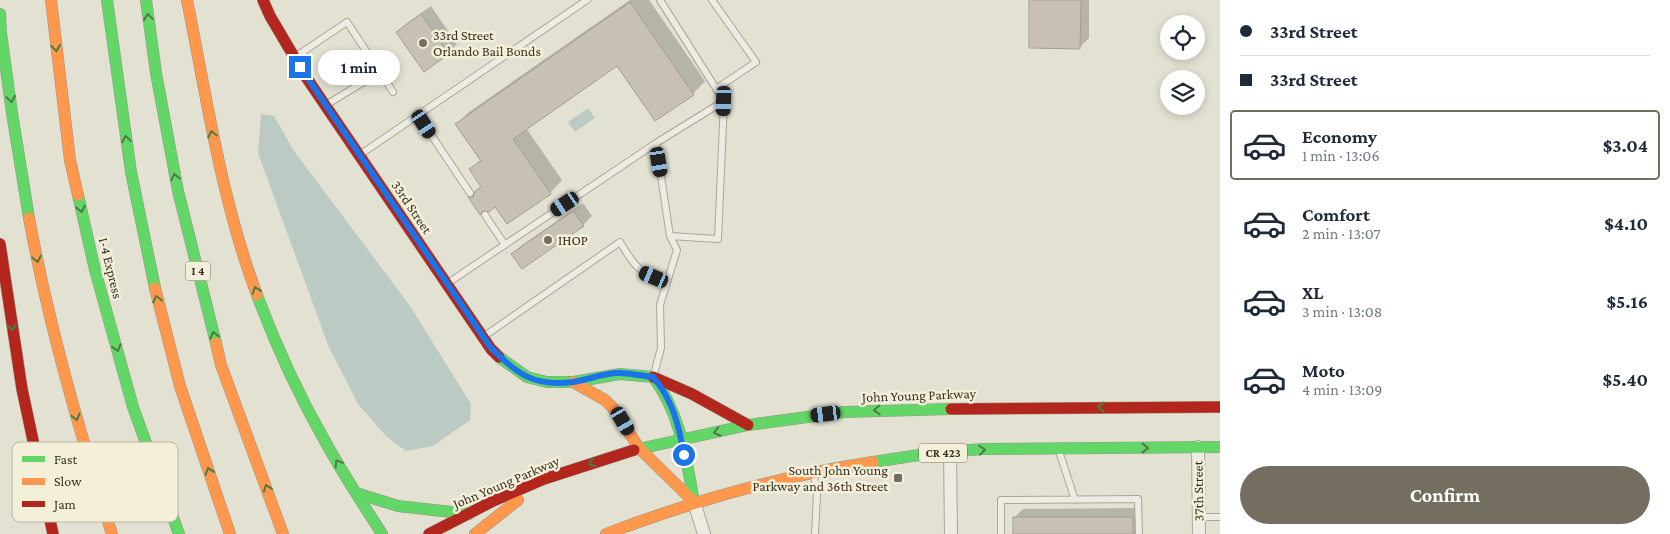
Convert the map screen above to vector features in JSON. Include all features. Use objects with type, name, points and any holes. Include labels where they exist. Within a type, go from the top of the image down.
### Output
[{"type":"main road","name":"I-4 Express","points":[[50,0],[70,160],[95,270],[133,407],[146,442]]},
{"type":"main road","points":[[107,0],[131,172],[152,277],[180,386],[230,534]]},
{"type":"main road","name":"I 4","points":[[146,0],[156,73],[178,191],[219,355],[283,534]]},
{"type":"main road","points":[[187,0],[217,158],[238,240],[260,305],[289,371],[326,443],[382,534]]},
{"type":"main road","name":"33rd Street","points":[[263,0],[270,16],[325,106],[483,337],[512,369],[527,378],[548,383],[573,382],[618,373],[653,377],[692,394],[748,425]]},
{"type":"main road","points":[[0,14],[1,33],[34,247],[63,373],[83,442]]},
{"type":"main road","points":[[0,47],[1,33]]},
{"type":"main road","points":[[0,244],[22,390],[33,442]]},
{"type":"main road","points":[[653,377],[664,389],[677,420],[694,502]]},
{"type":"main road","points":[[573,382],[605,400],[613,408],[639,448],[694,502]]},
{"type":"main road","points":[[133,407],[141,442]]},
{"type":"main road","name":"John Young Parkway","points":[[429,534],[544,479],[639,448],[748,425],[844,412],[904,409],[1220,407]]},
{"type":"main road","points":[[1198,448],[1212,436]]},
{"type":"main road","name":"CR 423","points":[[606,534],[694,502],[762,483],[896,458],[999,448],[1220,447]]},
{"type":"main road","points":[[475,534],[544,479]]},
{"type":"main road","points":[[356,493],[375,501],[402,507],[469,514]]},
{"type":"main road","points":[[108,522],[112,534]]},
{"type":"main road","name":"I-4 Express","points":[[175,522],[179,534]]},
{"type":"street","name":"37th Street","points":[[1198,448],[1199,534]]},
{"type":"street","points":[[950,452],[951,534]]},
{"type":"street","points":[[694,502],[704,534]]},
{"type":"lane","points":[[359,155],[587,0]]},
{"type":"lane","points":[[660,0],[724,101],[718,238],[670,236]]},
{"type":"lane","points":[[712,0],[756,62],[716,89]]},
{"type":"lane","points":[[294,57],[347,22],[393,92]]},
{"type":"lane","points":[[325,106],[380,72]]},
{"type":"lane","points":[[447,284],[656,143],[724,101]]},
{"type":"lane","points":[[418,115],[470,193]]},
{"type":"lane","points":[[653,377],[661,348],[660,305],[677,250],[670,236],[656,143]]},
{"type":"lane","points":[[485,215],[505,245]]},
{"type":"lane","points":[[483,337],[620,242],[634,265],[642,272],[667,282]]},
{"type":"lane","points":[[1058,448],[1075,500]]},
{"type":"lane","points":[[813,473],[816,494],[815,534]]},
{"type":"lane","points":[[1001,534],[1001,500],[1138,499],[1139,534]]},
{"type":"lane","points":[[1199,517],[1220,517]]},
{"type":"shaded area","points":[[588,108],[595,118],[575,132],[568,122]]},
{"type":"shaded area","points":[[261,114],[274,116],[294,151],[410,306],[471,404],[470,420],[433,446],[406,451],[387,437],[358,404],[328,345],[258,153]]},
{"type":"building","points":[[1029,0],[1081,0],[1080,49],[1029,48]]},
{"type":"building","points":[[630,2],[694,95],[655,121],[617,66],[513,139],[551,194],[507,224],[495,207],[489,212],[483,211],[480,215],[468,197],[473,197],[475,191],[481,187],[469,169],[481,161],[455,124]]},
{"type":"building","name":"33rd Street Orlando Bail Bonds","points":[[421,14],[449,54],[424,72],[396,32]]},
{"type":"building","name":"IHOP","points":[[573,211],[584,226],[522,269],[511,254]]},
{"type":"building","points":[[1013,517],[1133,517],[1133,534],[1013,534]]},
{"type":"traffic: fast","points":[[107,0],[131,172],[155,288]]},
{"type":"traffic: fast","points":[[146,0],[156,73],[178,191],[216,343]]},
{"type":"traffic: fast","points":[[0,14],[12,113],[29,218]]},
{"type":"traffic: fast","points":[[78,195],[95,270],[133,407],[146,442]]},
{"type":"traffic: fast","points":[[257,295],[280,352],[306,407],[339,466],[382,534]]},
{"type":"traffic: fast","points":[[499,357],[527,377],[547,382],[573,382],[620,374],[653,377],[670,406],[676,421],[685,453],[694,502]]},
{"type":"traffic: fast","points":[[634,450],[748,425],[844,412],[951,409]]},
{"type":"traffic: fast","points":[[873,462],[932,453],[983,449],[1220,447]]},
{"type":"traffic: fast","points":[[356,493],[398,506],[469,514]]},
{"type":"traffic: fast","points":[[175,522],[179,534]]},
{"type":"traffic: slow","points":[[51,0],[70,160],[78,195]]},
{"type":"traffic: slow","points":[[187,0],[224,186],[244,259],[257,295]]},
{"type":"traffic: slow","points":[[29,218],[46,298],[84,442]]},
{"type":"traffic: slow","points":[[155,288],[180,386],[230,534]]},
{"type":"traffic: slow","points":[[216,343],[221,365],[283,534]]},
{"type":"traffic: slow","points":[[573,382],[605,400],[613,408],[639,448],[694,502]]},
{"type":"traffic: slow","points":[[606,534],[704,500],[737,491],[771,482],[873,462]]},
{"type":"traffic: slow","points":[[475,534],[518,500]]},
{"type":"traffic: slow","points":[[108,522],[112,534]]},
{"type":"traffic: jam","points":[[263,0],[270,16],[306,77],[491,349],[499,357]]},
{"type":"traffic: jam","points":[[0,244],[22,389],[33,442]]},
{"type":"traffic: jam","points":[[653,377],[692,394],[748,425]]},
{"type":"traffic: jam","points":[[951,409],[1220,407]]},
{"type":"traffic: jam","points":[[429,534],[493,501],[544,479],[634,450]]},
{"type":"traffic: jam","points":[[50,522],[53,534]]},
{"type":"place","name":"33rd Street Orlando Bail Bonds","points":[[423,43]]},
{"type":"place","name":"IHOP","points":[[548,240]]},
{"type":"place","name":"South John Young Parkway and 36th Street","points":[[898,478]]},
{"type":"route","points":[[300,67],[491,348],[512,369],[527,378],[548,383],[573,382],[618,373],[653,377],[664,389],[674,410],[684,455]]}]
